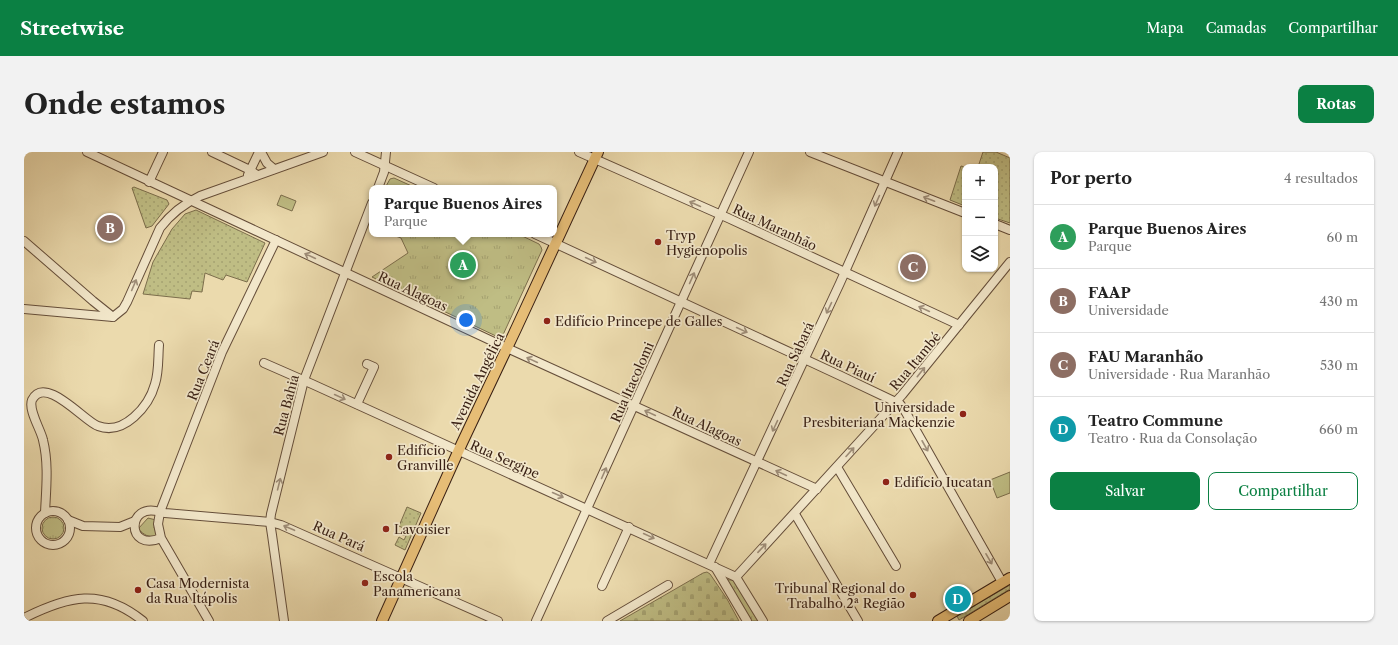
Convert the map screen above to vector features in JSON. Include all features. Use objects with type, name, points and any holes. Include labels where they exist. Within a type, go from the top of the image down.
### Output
[{"type":"main road","name":"Avenida Angélica","points":[[382,621],[458,451],[596,156]]},
{"type":"main road","points":[[938,621],[1006,580]]},
{"type":"main road","points":[[969,621],[1010,596]]},
{"type":"street","name":"Rua Alagoas","points":[[87,152],[103,156],[149,182],[191,200],[507,348],[817,490]]},
{"type":"street","points":[[149,182],[163,152]]},
{"type":"street","points":[[212,152],[254,173]]},
{"type":"street","points":[[254,173],[260,152]]},
{"type":"street","points":[[260,152],[267,163],[274,169]]},
{"type":"street","points":[[24,309],[113,317],[123,309],[127,302],[160,228],[168,218],[184,204],[200,196],[246,179],[254,173],[274,169],[312,154],[323,152]]},
{"type":"street","points":[[354,152],[427,185]]},
{"type":"street","points":[[379,185],[385,166],[386,152]]},
{"type":"street","name":"Rua Maranhão","points":[[579,152],[596,156],[959,325]]},
{"type":"street","name":"Rua Itacolomi","points":[[536,621],[749,152]]},
{"type":"street","points":[[810,152],[962,212]]},
{"type":"street","name":"Rua Sabará","points":[[712,566],[758,462],[846,272],[898,152]]},
{"type":"street","name":"Rua Bahia","points":[[284,621],[270,522],[272,510],[304,380],[369,211]]},
{"type":"street","points":[[998,225],[1010,230]]},
{"type":"street","name":"Rua Piauí","points":[[541,237],[896,402],[905,411],[1006,580]]},
{"type":"street","name":"Rua Ceará","points":[[160,512],[222,352],[276,240]]},
{"type":"street","points":[[24,241],[113,317]]},
{"type":"street","name":"Rua Itambé","points":[[736,577],[896,402],[1010,262]]},
{"type":"street","points":[[81,314],[88,310],[93,301]]},
{"type":"street","points":[[45,513],[45,454],[43,441],[32,411],[31,402],[33,399],[40,394],[50,393],[69,404],[96,426],[106,428],[119,426],[135,416],[143,407],[152,392],[157,377],[159,345]]},
{"type":"street","name":"Rua Sergipe","points":[[264,363],[588,508],[736,577]]},
{"type":"street","points":[[357,404],[374,368],[367,364]]},
{"type":"street","points":[[837,467],[896,566]]},
{"type":"street","name":"Rua Pará","points":[[120,527],[135,521],[141,513],[151,510],[270,522],[291,528],[498,621]]},
{"type":"street","points":[[68,520],[70,525],[68,535],[65,540],[55,545],[40,539],[37,534],[36,524],[38,520],[45,513],[55,511],[60,513],[68,520],[84,526],[120,527],[148,542],[161,538]]},
{"type":"street","points":[[160,512],[158,524],[161,538],[209,621]]},
{"type":"street","points":[[794,514],[858,621]]},
{"type":"street","points":[[135,521],[135,530],[137,535]]},
{"type":"street","points":[[68,535],[84,526]]},
{"type":"street","points":[[602,586],[629,527]]},
{"type":"street","points":[[712,566],[747,621]]},
{"type":"street","points":[[736,577],[763,621]]},
{"type":"street","points":[[607,621],[668,585]]},
{"type":"street","points":[[24,618],[59,602],[86,598],[116,603],[143,621]]},
{"type":"green space","points":[[983,152],[996,152],[1010,158],[1010,223],[998,219],[998,164],[979,164]]},
{"type":"green space","points":[[961,166],[962,166],[962,205],[950,200]]},
{"type":"green space","points":[[394,178],[409,185],[387,185],[390,179]]},
{"type":"green space","points":[[134,187],[167,200],[169,204],[152,226],[146,228],[132,188]]},
{"type":"green space","points":[[281,195],[296,201],[292,211],[277,205]]},
{"type":"green space","points":[[196,210],[265,243],[247,282],[226,275],[223,280],[205,273],[202,292],[192,291],[190,299],[143,294],[153,262],[172,229],[185,214]]},
{"type":"green space","points":[[398,237],[524,237],[539,244],[542,250],[502,337],[498,337],[372,277],[408,253],[401,238]]},
{"type":"green space","points":[[1010,472],[1010,493],[997,498],[990,480]]},
{"type":"green space","points":[[407,507],[421,513],[405,550],[395,545],[399,537],[404,540],[406,536],[400,534],[403,528],[399,526]]},
{"type":"green space","points":[[53,517],[61,520],[64,528],[61,536],[53,539],[45,536],[42,528],[45,520]]},
{"type":"green space","points":[[148,518],[156,520],[154,528],[157,536],[147,536],[138,529]]},
{"type":"green space","points":[[707,572],[710,574],[727,599],[739,621],[620,621],[703,573]]},
{"type":"green space","points":[[724,579],[736,581],[760,621],[749,621]]},
{"type":"green space","points":[[1010,585],[1010,589],[959,620],[957,616]]},
{"type":"place","name":"FAAP","points":[[110,228]]},
{"type":"place","name":"Tryp Hygienopolis","points":[[658,242]]},
{"type":"place","name":"Parque Buenos Aires","points":[[463,265]]},
{"type":"place","name":"FAU Maranhão","points":[[913,267]]},
{"type":"place","name":"Edifício Princepe de Galles","points":[[547,321]]},
{"type":"place","name":"Universidade Presbiteriana Mackenzie","points":[[963,414]]},
{"type":"place","name":"Edifício Granville","points":[[389,457]]},
{"type":"place","name":"Edifício Iucatan","points":[[886,482]]},
{"type":"place","name":"Lavoisier","points":[[386,529]]},
{"type":"place","name":"Escola Panamericana","points":[[365,583]]},
{"type":"place","name":"Casa Modernista da Rua Itápolis","points":[[138,590]]},
{"type":"place","name":"Tribunal Regional do Trabalho 2ª Região","points":[[913,595]]},
{"type":"place","name":"Teatro Commune","points":[[958,599]]}]
